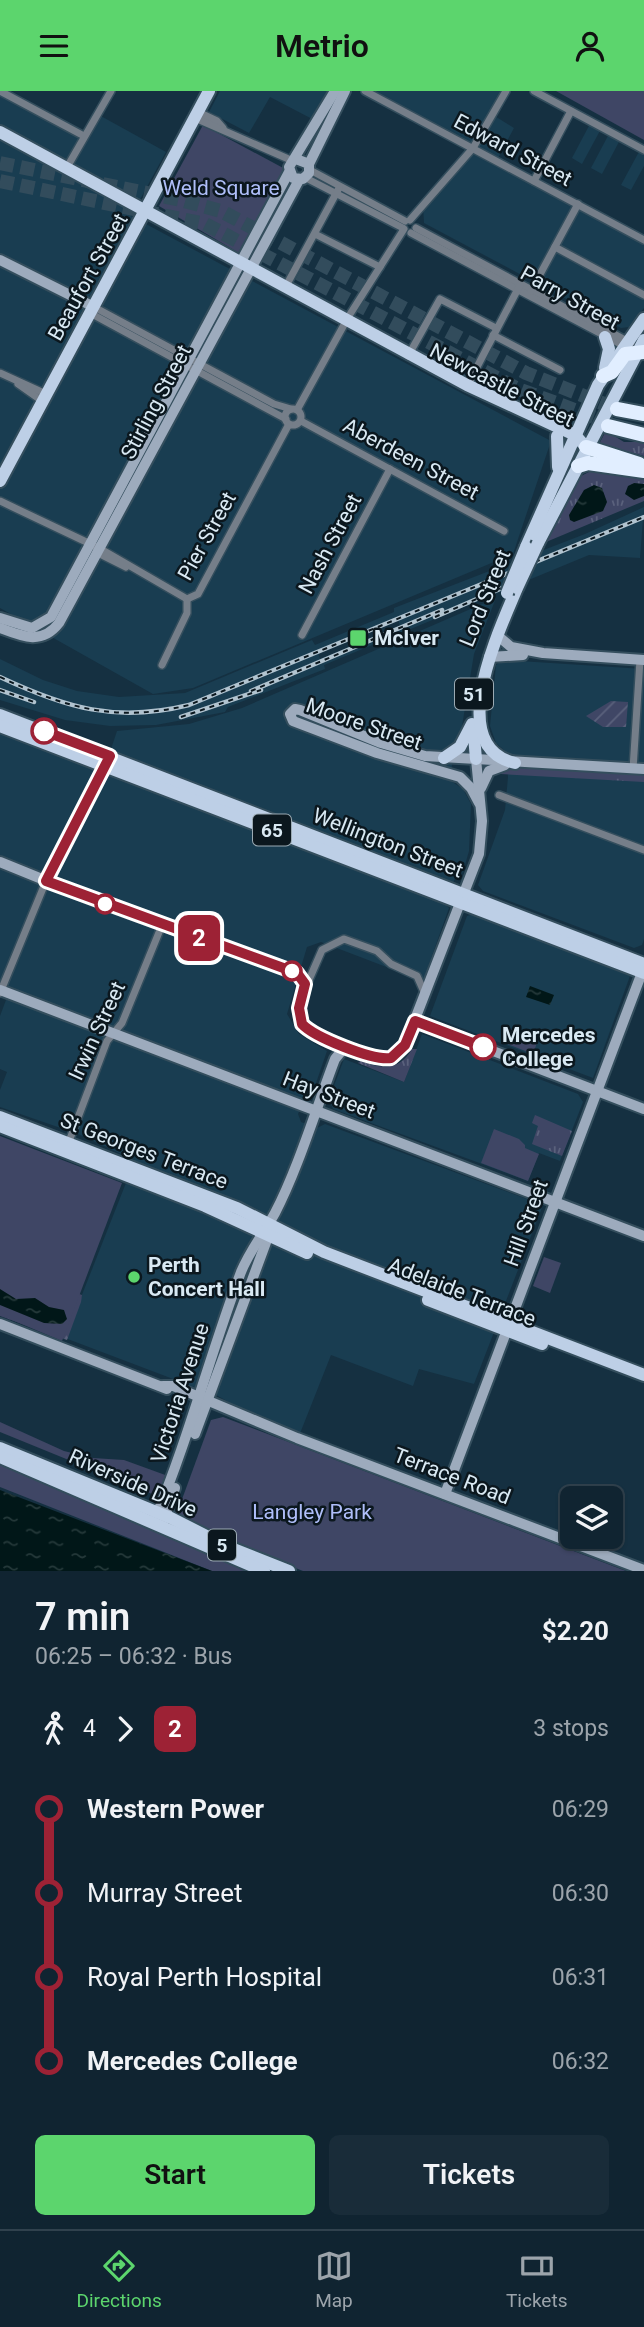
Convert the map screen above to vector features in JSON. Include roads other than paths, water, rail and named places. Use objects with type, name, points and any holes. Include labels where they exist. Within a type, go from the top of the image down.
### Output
[{"type":"highway","points":[[603,376],[612,372],[625,354],[635,346]]},
{"type":"highway","points":[[612,419],[644,414]]},
{"type":"highway","points":[[612,419],[644,427]]},
{"type":"highway","points":[[612,419],[644,435]]},
{"type":"highway","points":[[586,447],[644,464]]},
{"type":"highway","points":[[578,466],[588,463],[644,471]]},
{"type":"main road","name":"Beaufort Street","points":[[0,481],[209,91]]},
{"type":"main road","name":"Newcastle Street","points":[[0,132],[144,213],[557,436],[573,438]]},
{"type":"main road","name":"Newcastle Street","points":[[0,138],[66,170]]},
{"type":"main road","name":"Newcastle Street","points":[[245,267],[286,286],[346,321]]},
{"type":"main road","name":"Lord Street","points":[[532,545],[578,466],[635,346],[644,319]]},
{"type":"main road","name":"Lord Street","points":[[476,759],[473,722],[480,663],[532,545],[557,474],[603,376],[609,349],[605,337]]},
{"type":"main road","name":"Newcastle Street","points":[[466,387],[573,438],[586,447]]},
{"type":"main road","points":[[557,436],[557,474]]},
{"type":"main road","name":"Lord Street","points":[[512,590],[489,657],[481,703],[482,737],[495,756],[514,763]]},
{"type":"main road","name":"Wellington Street","points":[[0,715],[108,761],[643,969]]},
{"type":"main road","points":[[444,758],[465,741],[473,722]]},
{"type":"main road","name":"Wellington Street","points":[[0,726],[108,761]]},
{"type":"main road","name":"St Georges Terrace","points":[[0,1117],[67,1147]]},
{"type":"main road","name":"St Georges Terrace","points":[[0,1126],[237,1208],[267,1229]]},
{"type":"main road","name":"Adelaide Terrace","points":[[267,1229],[644,1383]]},
{"type":"main road","name":"Adelaide Terrace","points":[[508,1326],[644,1375]]},
{"type":"main road","name":"Riverside Drive","points":[[0,1448],[160,1519],[264,1571]]},
{"type":"main road","name":"Riverside Drive","points":[[0,1457],[289,1571]]},
{"type":"street","points":[[66,170],[111,91]]},
{"type":"street","name":"Stirling Street","points":[[40,632],[59,623],[85,574],[95,548],[245,267],[292,166],[335,91]]},
{"type":"street","name":"Stirling Street","points":[[245,267],[306,173],[345,91]]},
{"type":"street","name":"Edward Street","points":[[365,91],[644,240]]},
{"type":"street","points":[[294,410],[395,243],[423,205],[473,148],[506,91]]},
{"type":"street","points":[[534,91],[644,150]]},
{"type":"street","points":[[1,93],[84,136]]},
{"type":"street","points":[[534,181],[571,111]]},
{"type":"street","points":[[196,115],[306,173]]},
{"type":"street","points":[[292,166],[306,173]]},
{"type":"street","name":"Parry Street","points":[[306,173],[519,287],[605,337],[635,346]]},
{"type":"street","points":[[286,286],[338,190]]},
{"type":"street","points":[[531,291],[579,204]]},
{"type":"street","points":[[315,234],[380,267]]},
{"type":"street","points":[[555,247],[644,295]]},
{"type":"street","points":[[0,260],[31,281],[92,310],[274,404],[294,410],[301,421],[294,425],[193,363]]},
{"type":"street","points":[[466,387],[519,287]]},
{"type":"street","name":"Parry Street","points":[[519,287],[635,346]]},
{"type":"street","points":[[408,355],[440,299],[559,370]]},
{"type":"street","points":[[0,373],[44,398]]},
{"type":"street","name":"Pier Street","points":[[162,665],[187,613],[187,599],[198,594],[294,410]]},
{"type":"street","name":"Aberdeen Street","points":[[301,421],[504,531]]},
{"type":"street","name":"Nash Street","points":[[302,635],[390,470]]},
{"type":"street","points":[[0,501],[95,548],[187,599]]},
{"type":"street","name":"Stirling Street","points":[[40,632],[95,548]]},
{"type":"street","points":[[66,589],[73,588],[85,574]]},
{"type":"street","points":[[0,618],[40,632]]},
{"type":"street","points":[[0,628],[27,638],[40,632]]},
{"type":"street","points":[[497,635],[511,647],[543,653],[642,660],[638,769]]},
{"type":"street","points":[[489,657],[543,653]]},
{"type":"street","name":"Moore Street","points":[[481,809],[471,787],[460,777],[377,753],[293,721],[290,714],[295,709],[300,710],[402,750],[444,758],[638,769]]},
{"type":"street","name":"Lord Street","points":[[425,995],[479,854],[481,809],[476,759]]},
{"type":"street","points":[[1,991],[46,881],[108,761]]},
{"type":"street","points":[[480,792],[489,771],[514,763]]},
{"type":"street","points":[[499,795],[644,850]]},
{"type":"street","points":[[0,862],[162,925],[297,973],[304,980],[305,990]]},
{"type":"street","name":"Irwin Street","points":[[67,1147],[107,1041],[122,1023],[162,925]]},
{"type":"street","points":[[344,939],[377,951],[391,964],[417,976],[425,995],[405,1045],[391,1058],[379,1058],[344,1048],[302,1024],[299,1008],[322,950],[344,939]]},
{"type":"street","name":"Hill Street","points":[[445,1494],[643,969]]},
{"type":"street","name":"Hay Street","points":[[1,991],[644,1236]]},
{"type":"street","points":[[415,1021],[556,1075],[625,1098],[630,1104],[644,1109]]},
{"type":"street","name":"Victoria Avenue","points":[[160,1519],[202,1401],[242,1271],[267,1229],[335,1059],[344,1048]]},
{"type":"street","name":"Terrace Road","points":[[0,1324],[202,1401],[239,1418],[246,1418],[644,1570]]},
{"type":"water","points":[[634,483],[644,484],[644,496],[634,500],[625,494],[628,486]]},
{"type":"water","points":[[594,485],[602,488],[607,502],[603,511],[574,522],[570,520],[569,515],[584,490]]},
{"type":"water","points":[[530,986],[554,995],[550,1005],[526,997]]},
{"type":"water","points":[[0,1289],[16,1299],[35,1298],[49,1307],[64,1310],[67,1319],[62,1324],[44,1323],[0,1305]]},
{"type":"water","points":[[0,1490],[212,1571],[0,1571]]},
{"type":"tunnel","points":[[0,163],[181,200],[221,211],[526,373],[617,409]]},
{"type":"tunnel","points":[[0,181],[205,224],[518,389],[610,423]]},
{"type":"railway","points":[[0,677],[47,697],[92,709],[138,713],[189,705],[644,517]]},
{"type":"railway","points":[[435,617],[516,582]]},
{"type":"railway","points":[[251,691],[442,610]]},
{"type":"railway","points":[[0,690],[34,702]]},
{"type":"railway","points":[[181,717],[261,690]]},
{"type":"place","name":"McIver","points":[[358,638]]},
{"type":"place","name":"Mercedes College","points":[[483,1047]]},
{"type":"place","name":"Perth Concert Hall","points":[[134,1277]]},
{"type":"park label","name":"Weld Square","points":[[221,188]]},
{"type":"park label","name":"Langley Park","points":[[312,1512]]}]
